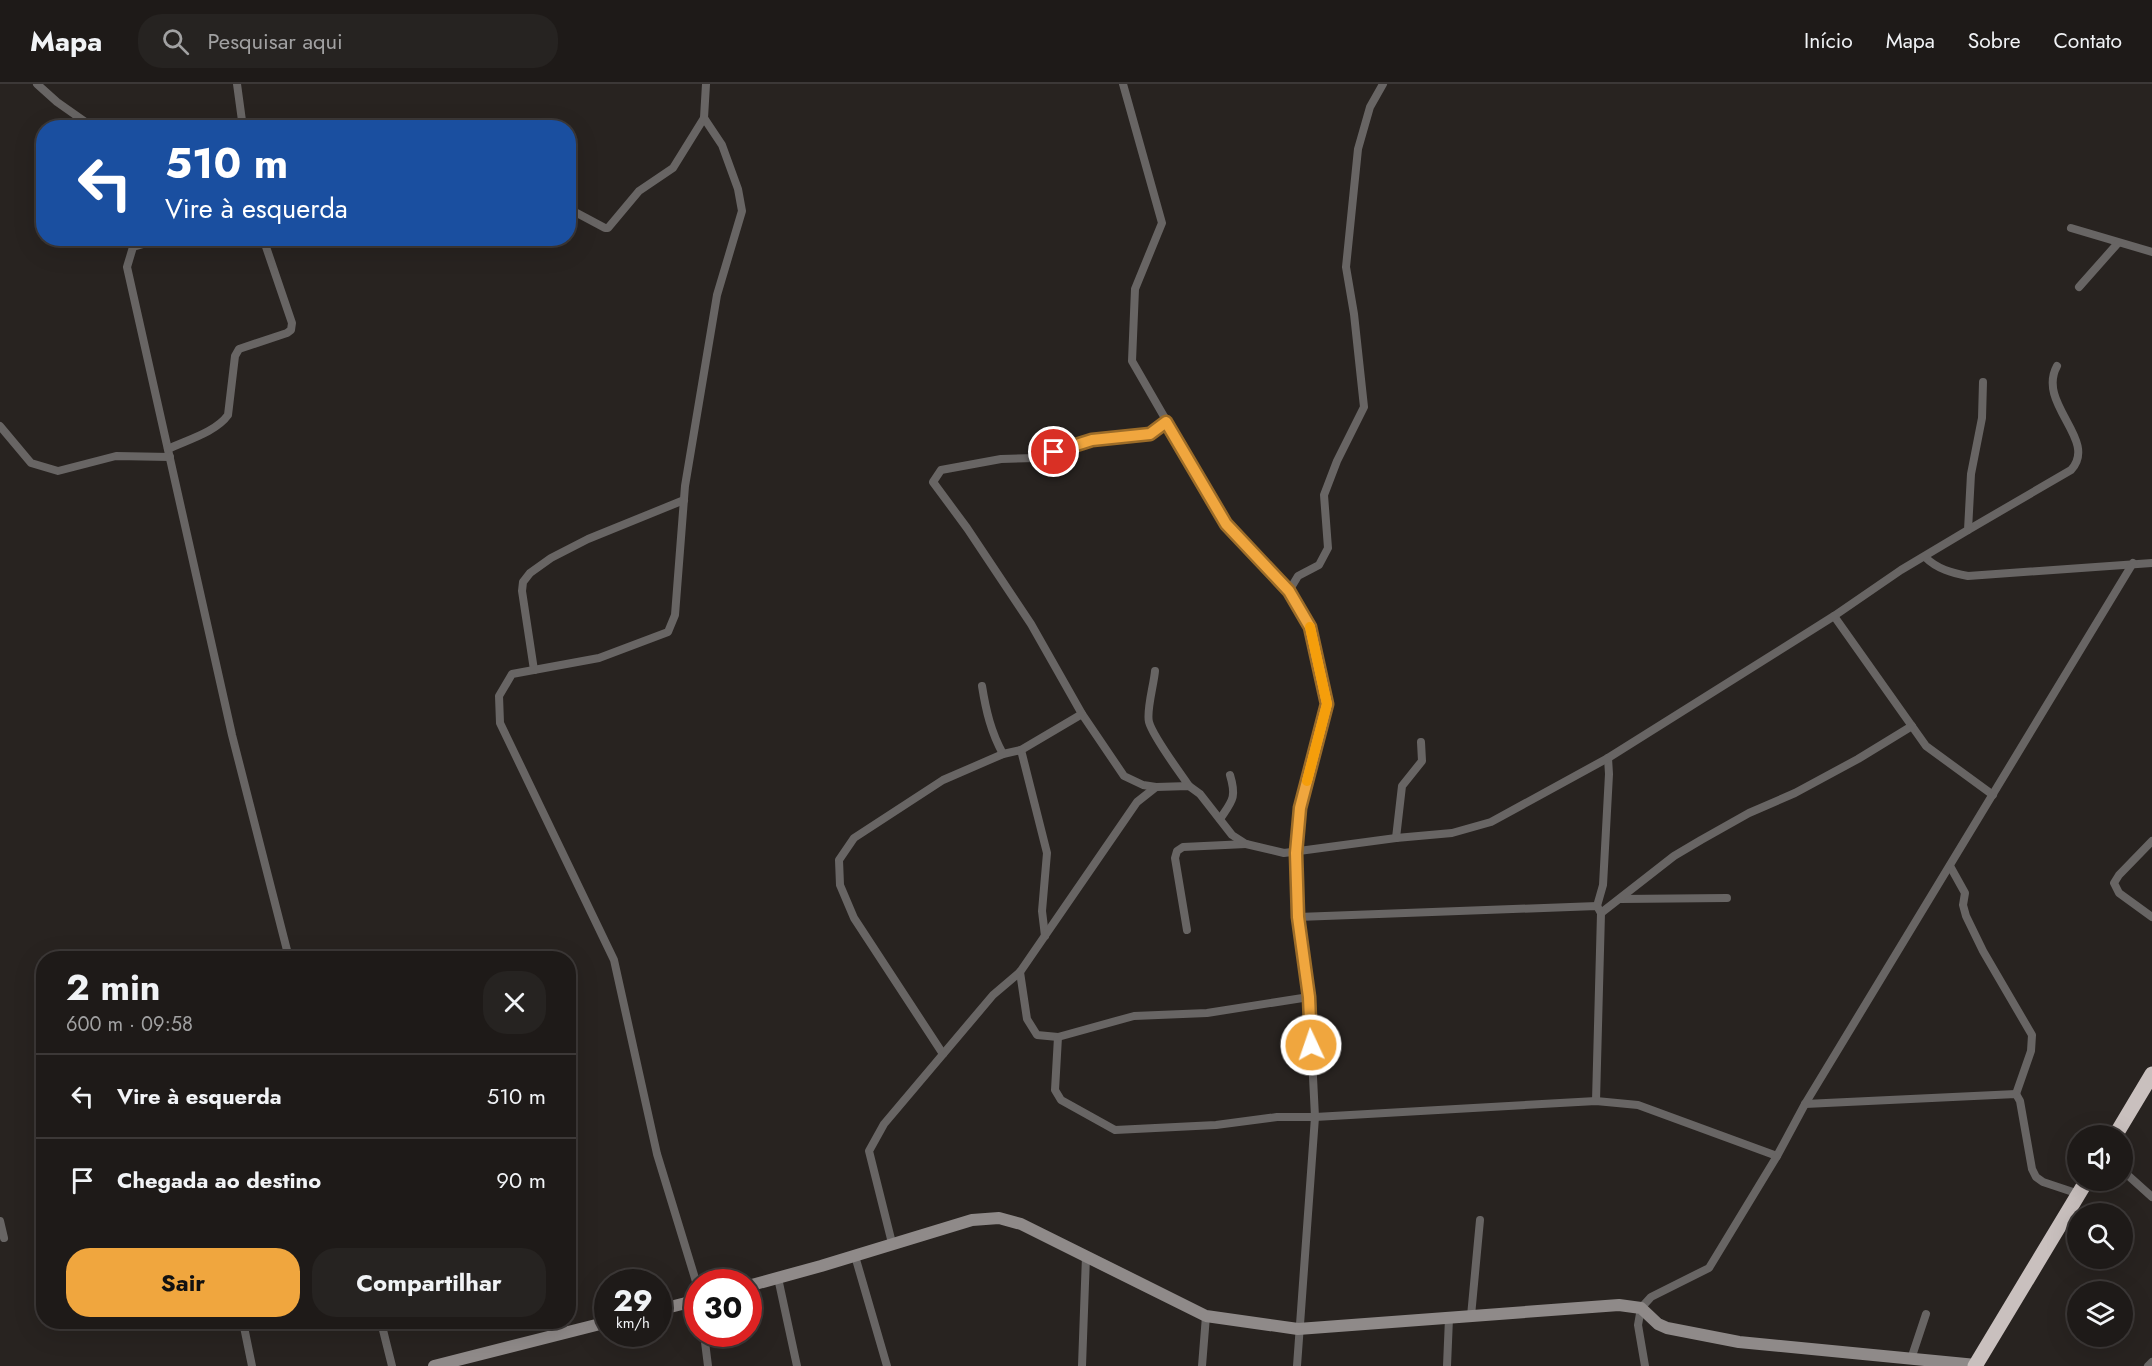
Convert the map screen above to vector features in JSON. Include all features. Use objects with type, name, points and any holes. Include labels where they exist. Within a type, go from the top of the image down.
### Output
[{"type":"highway","points":[[2122,1125],[2152,1074]]},
{"type":"highway","points":[[1976,1366],[2081,1191]]},
{"type":"street","points":[[37,84],[83,120]]},
{"type":"street","points":[[238,84],[242,120]]},
{"type":"street","points":[[576,213],[608,228],[639,192],[673,168],[704,118],[706,84]]},
{"type":"street","points":[[1123,84],[1162,223],[1136,289],[1132,361],[1226,524],[1289,591],[1310,627],[1327,704],[1300,808],[1296,853],[1298,917],[1309,997],[1315,1117],[1297,1366]]},
{"type":"street","points":[[1289,591],[1298,576],[1318,565],[1328,548],[1324,495],[1337,461],[1364,408],[1354,314],[1346,267],[1358,149],[1371,107],[1383,84]]},
{"type":"street","points":[[692,1269],[657,1154],[614,960],[500,723],[499,696],[512,674],[599,658],[668,632],[675,615],[684,500],[717,296],[742,211],[738,189],[722,145],[704,118]]},
{"type":"street","points":[[2071,228],[2152,252]]},
{"type":"street","points":[[2079,287],[2118,243]]},
{"type":"street","points":[[131,246],[127,267],[232,735],[287,951]]},
{"type":"street","points":[[2,430],[31,463],[58,471],[116,456],[169,453],[214,427],[228,415],[235,356],[239,349],[291,330],[292,323],[266,246]]},
{"type":"street","points":[[1187,930],[1175,858],[1177,851],[1183,847],[1246,844],[1284,853],[1296,853],[1452,832],[1491,822],[1608,758],[1834,616],[1901,570],[2071,470],[2078,462],[2080,453],[2078,443],[2053,392],[2052,374],[2057,366]]},
{"type":"street","points":[[1968,530],[1971,474],[1982,418],[1983,382]]},
{"type":"street","points":[[1166,422],[1150,434],[1092,440],[1036,458],[1001,459],[941,470],[933,482],[967,528],[1031,624],[1082,714],[1124,776],[1143,785],[1189,786]]},
{"type":"street","points":[[534,670],[522,591],[524,582],[530,573],[551,558],[588,539],[684,500]]},
{"type":"street","points":[[1925,557],[1934,565],[1951,573],[1968,576],[2152,563]]},
{"type":"street","points":[[1645,1366],[1638,1325],[1641,1308],[1651,1297],[1709,1268],[1777,1156],[1805,1104],[2133,563]]},
{"type":"street","points":[[1834,616],[1926,746],[1993,795]]},
{"type":"street","points":[[1155,671],[1149,723],[1189,786],[1200,794],[1233,835],[1246,844]]},
{"type":"street","points":[[982,686],[989,722],[994,738],[1003,754]]},
{"type":"street","points":[[943,1054],[854,918],[840,885],[839,860],[854,838],[943,780],[1003,754],[1022,750],[1082,714]]},
{"type":"street","points":[[1298,917],[1599,909],[1620,898],[1674,856],[1701,840],[1749,813],[1795,793],[1858,759],[1912,726]]},
{"type":"street","points":[[1396,838],[1402,786],[1422,761],[1421,742]]},
{"type":"street","points":[[1022,750],[1047,853],[1042,910],[1045,936]]},
{"type":"street","points":[[1596,1101],[1599,909],[1603,885],[1608,758]]},
{"type":"street","points":[[1220,819],[1234,798],[1230,775]]},
{"type":"street","points":[[892,1243],[869,1151],[884,1124],[993,995],[1020,972],[1137,802],[1156,787]]},
{"type":"street","points":[[2152,841],[2114,883],[2119,893],[2152,917]]},
{"type":"street","points":[[1950,866],[1965,893],[1963,905],[1966,916],[1983,951],[2032,1035],[2031,1051],[2016,1094],[2020,1101],[2032,1169],[2043,1182],[2067,1185]]},
{"type":"street","points":[[1620,898],[1727,898]]},
{"type":"street","points":[[1020,972],[1027,1018],[1032,1027],[1037,1035],[1058,1037],[1134,1016],[1207,1013],[1309,997]]},
{"type":"street","points":[[1058,1037],[1054,1090],[1061,1100],[1114,1130],[1216,1125],[1277,1117],[1315,1117],[1596,1101],[1638,1105],[1777,1156]]},
{"type":"street","points":[[1805,1104],[2016,1094]]},
{"type":"street","points":[[2133,1180],[2152,1197]]},
{"type":"street","points":[[762,1282],[972,1220],[999,1218],[1021,1224],[1206,1316],[1298,1329],[1619,1305],[1641,1308],[1658,1324],[1667,1328],[1738,1342],[1896,1362],[1911,1359],[1976,1366]]},
{"type":"street","points":[[1471,1316],[1480,1220]]},
{"type":"street","points":[[0,1221],[4,1238]]},
{"type":"street","points":[[855,1256],[886,1366]]},
{"type":"street","points":[[1082,1366],[1086,1256]]},
{"type":"street","points":[[778,1278],[797,1366]]},
{"type":"street","points":[[1911,1359],[1926,1314]]},
{"type":"street","points":[[1202,1366],[1206,1316]]},
{"type":"street","points":[[1447,1366],[1449,1318]]},
{"type":"street","points":[[434,1366],[594,1326]]},
{"type":"street","points":[[244,1329],[252,1366]]},
{"type":"street","points":[[383,1329],[392,1366]]},
{"type":"street","points":[[706,1347],[708,1366]]},
{"type":"street","points":[[2148,1366],[2152,1362]]},
{"type":"slow traffic","points":[[1307,781],[1327,704],[1310,627]]},
{"type":"route","points":[[1054,452],[1092,440],[1150,434],[1166,422],[1226,524],[1289,591],[1310,627],[1327,704],[1300,808],[1296,853],[1298,917],[1309,997],[1311,1045]]}]
